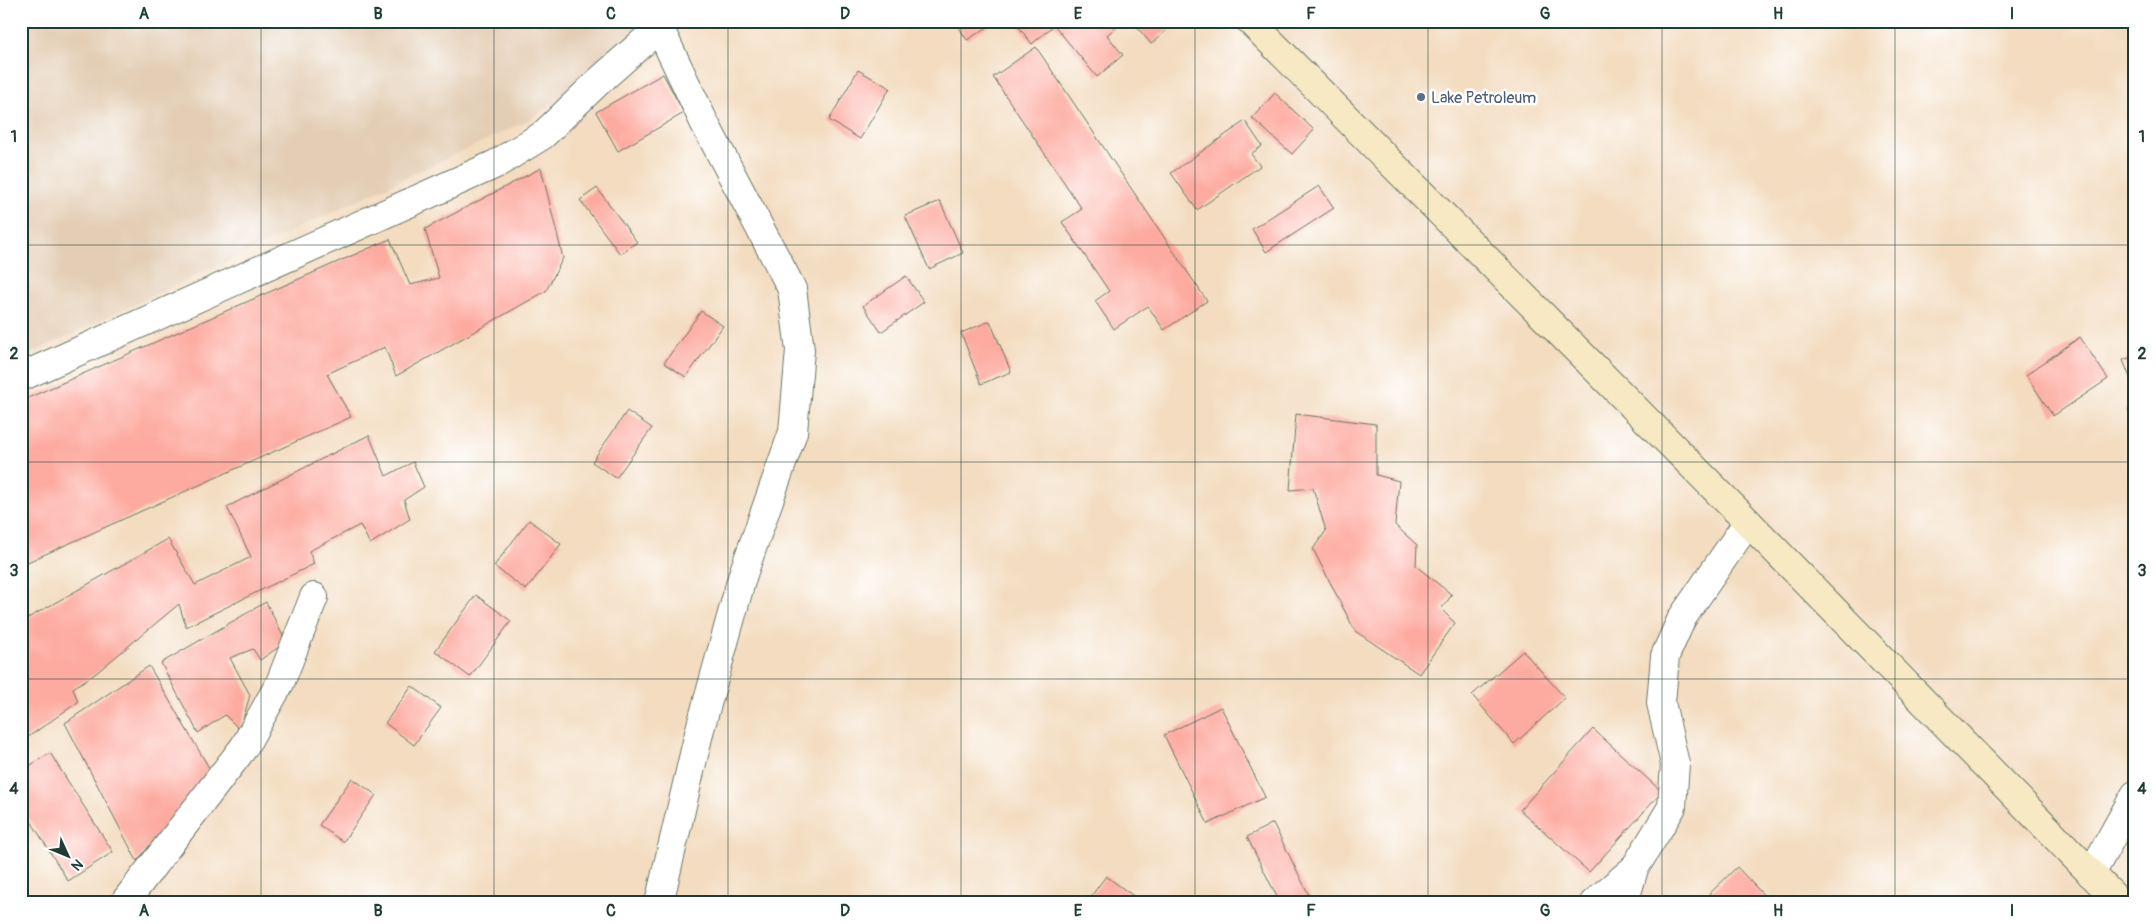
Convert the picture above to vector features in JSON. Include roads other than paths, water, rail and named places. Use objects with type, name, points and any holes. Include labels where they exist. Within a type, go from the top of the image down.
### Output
[{"type":"street","points":[[1250,21],[1748,522],[2120,903]]},
{"type":"street","points":[[21,377],[496,164],[543,134],[663,24],[704,122],[792,289],[800,350],[793,432],[743,574],[700,729],[659,903]]},
{"type":"street","points":[[1624,903],[1634,869],[1672,807],[1675,764],[1661,703],[1665,656],[1682,618],[1748,522]]},
{"type":"street","points":[[124,903],[244,747],[280,683],[314,597]]},
{"type":"street","points":[[2091,874],[2135,795]]},
{"type":"street","points":[[1594,903],[1634,869]]},
{"type":"place","name":"Lake Petroleum","points":[[1421,97]]}]
